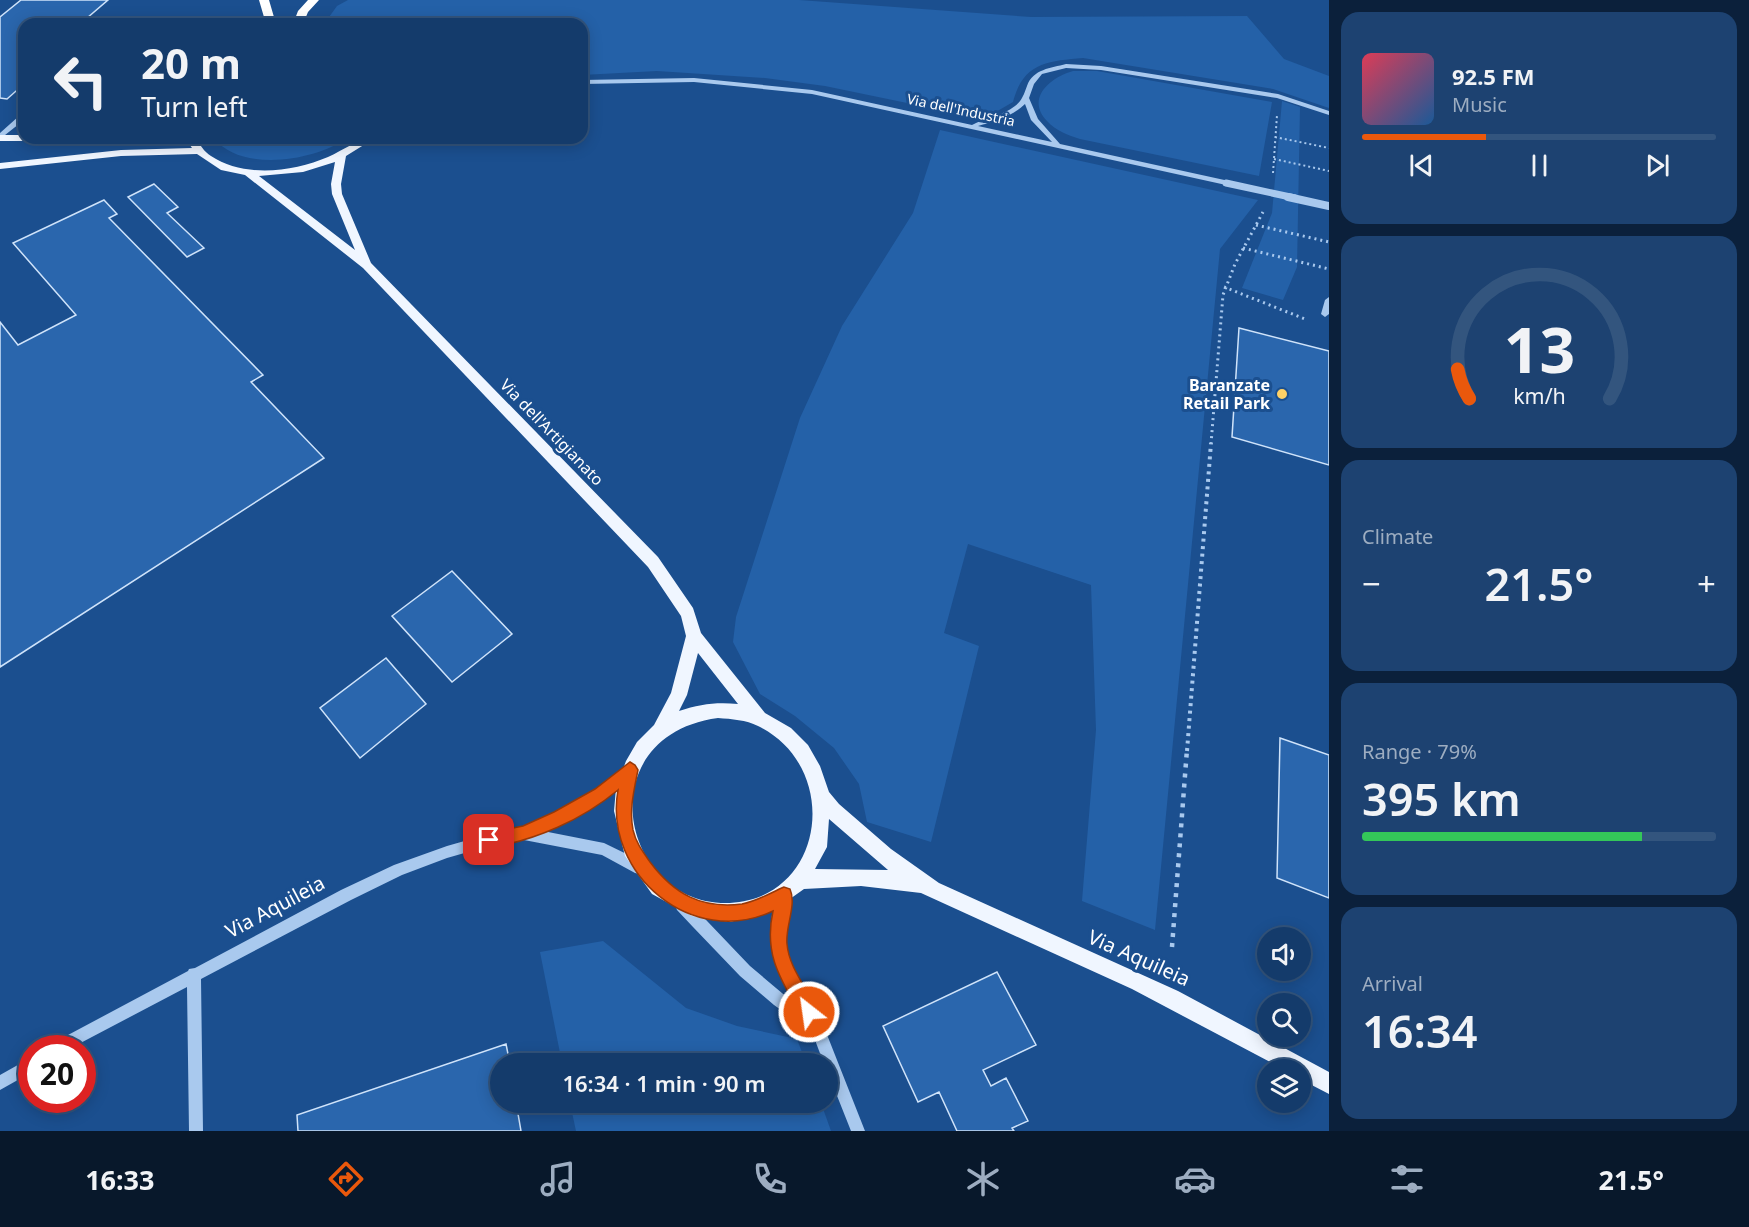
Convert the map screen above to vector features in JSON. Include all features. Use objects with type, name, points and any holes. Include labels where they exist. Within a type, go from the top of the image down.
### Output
[{"type":"highway","points":[[264,0],[269,18]]},
{"type":"highway","points":[[300,18],[303,11],[314,0]]},
{"type":"main road","points":[[0,137],[18,138]]},
{"type":"main road","points":[[193,144],[197,151],[210,160],[226,168],[247,172],[295,171],[341,157],[361,144]]},
{"type":"main road","points":[[0,166],[121,153],[197,151]]},
{"type":"main road","name":"Via dell'Artigianato","points":[[341,157],[336,184],[337,194],[367,265]]},
{"type":"main road","name":"Via dell'Artigianato","points":[[247,172],[367,265],[653,562],[688,613],[694,636],[759,717]]},
{"type":"main road","points":[[661,729],[675,720],[708,710],[725,709],[759,717],[788,736],[801,749],[814,772],[822,798],[824,820],[821,842],[813,862],[800,880],[784,895],[754,909],[722,914],[699,909],[659,888],[632,852],[625,830],[623,809],[630,770],[638,754],[661,729],[680,695],[694,636]]},
{"type":"main road","points":[[822,798],[854,830],[924,885]]},
{"type":"main road","points":[[800,880],[837,875],[866,876],[924,885]]},
{"type":"main road","name":"Via Aquileia","points":[[924,885],[1204,1012],[1329,1084]]},
{"type":"street","points":[[971,126],[999,117],[1017,108],[1026,98],[1031,83],[1040,73],[1073,66],[1101,68],[1278,96],[1329,113]]},
{"type":"street","name":"Via dell'Industria","points":[[588,82],[686,80],[812,92],[1329,206]]},
{"type":"street","points":[[1026,98],[1035,120],[1058,145]]},
{"type":"street","points":[[0,137],[18,121]]},
{"type":"street","points":[[1325,314],[1329,300]]},
{"type":"street","name":"Via Aquileia","points":[[82,1035],[194,974],[399,870],[447,852],[524,834],[583,806],[630,770]]},
{"type":"street","name":"Via Aquileia","points":[[524,834],[604,849],[644,870]]},
{"type":"street","points":[[784,895],[778,927],[778,946],[785,969],[818,1027],[858,1131]]},
{"type":"street","points":[[678,900],[758,985],[781,1004],[818,1027]]},
{"type":"street","points":[[194,974],[196,1131]]},
{"type":"street","points":[[0,1083],[18,1072]]},
{"type":"path","points":[[1272,180],[1278,96]]},
{"type":"path","points":[[1275,137],[1329,148]]},
{"type":"path","points":[[1274,159],[1329,171]]},
{"type":"path","points":[[1172,947],[1224,287],[1267,203]]},
{"type":"path","points":[[1256,225],[1329,242]]},
{"type":"path","points":[[1243,248],[1329,269]]},
{"type":"path","points":[[1224,287],[1312,321]]},
{"type":"shaded area","points":[[348,0],[799,0],[1031,17],[1247,16],[1284,59],[1329,76],[1329,108],[1273,89],[1083,58],[1038,66],[1023,79],[1013,102],[994,113],[965,115],[825,86],[765,78],[657,71],[588,75],[588,18],[328,18],[337,6]]},
{"type":"shaded area","points":[[1073,71],[1097,71],[1272,102],[1259,176],[1080,139],[1058,130],[1047,121],[1041,112],[1040,97],[1049,83]]},
{"type":"shaded area","points":[[1282,101],[1300,107],[1297,267],[1283,300],[1242,288],[1272,213]]},
{"type":"shaded area","points":[[940,130],[1258,200],[1220,249],[1155,930],[1082,901],[1096,730],[1091,585],[968,544],[944,633],[979,646],[931,842],[867,822],[859,784],[834,748],[795,716],[760,694],[733,642],[736,617],[800,418],[842,326],[913,213]]},
{"type":"shaded area","points":[[221,144],[336,144],[317,153],[279,160],[242,156]]},
{"type":"shaded area","points":[[603,941],[686,1008],[737,1026],[797,1039],[802,1053],[560,1053],[540,952]]},
{"type":"shaded area","points":[[572,1113],[825,1113],[831,1131],[576,1131]]},
{"type":"building","points":[[21,0],[108,0],[87,18],[18,18],[18,89],[7,99],[0,98],[0,17]]},
{"type":"building","points":[[154,184],[178,207],[167,213],[204,248],[187,257],[128,197]]},
{"type":"building","points":[[104,200],[117,214],[109,218],[263,375],[251,382],[324,458],[0,667],[0,322],[18,345],[76,315],[13,243]]},
{"type":"building","name":"Baranzate Retail Park","points":[[1239,328],[1329,351],[1329,465],[1232,437]]},
{"type":"building","points":[[452,571],[512,634],[452,682],[392,616]]},
{"type":"building","points":[[386,658],[426,704],[360,758],[320,708]]},
{"type":"building","points":[[1280,738],[1329,755],[1329,898],[1277,878]]},
{"type":"building","points":[[997,972],[1036,1045],[983,1070],[991,1086],[1006,1078],[1028,1121],[1012,1128],[1014,1131],[957,1131],[939,1092],[918,1102],[883,1026]]},
{"type":"building","points":[[506,1044],[508,1053],[490,1053],[490,1113],[518,1113],[521,1131],[298,1131],[297,1115]]},
{"type":"place","name":"Baranzate Retail Park","points":[[1282,394]]},
{"type":"route","points":[[489,840],[524,834],[560,818],[600,795],[630,770],[623,809],[625,830],[632,852],[659,888],[699,909],[722,914],[744,912],[765,906],[784,895],[778,927],[778,946],[785,969],[809,1012]]}]
